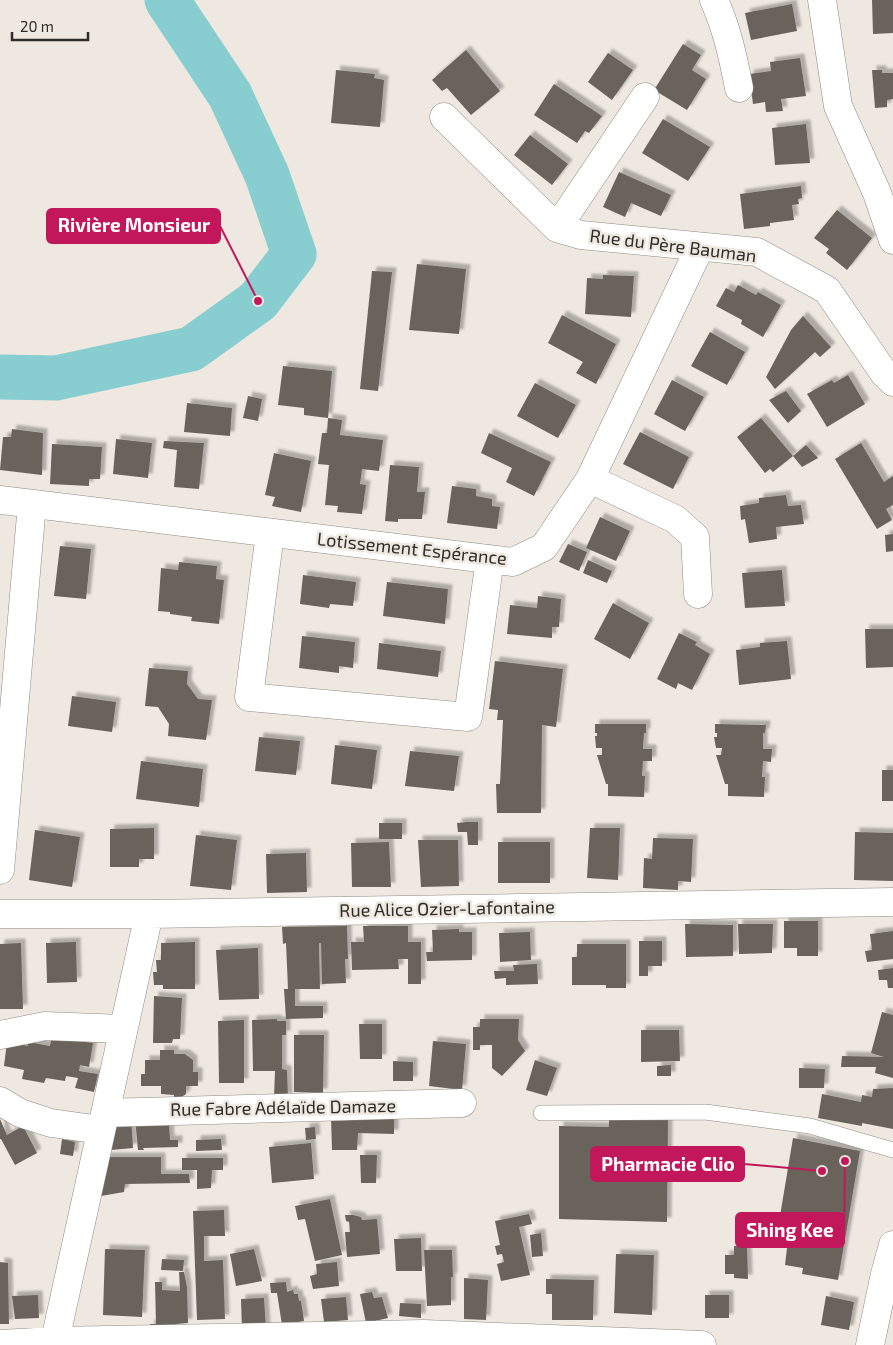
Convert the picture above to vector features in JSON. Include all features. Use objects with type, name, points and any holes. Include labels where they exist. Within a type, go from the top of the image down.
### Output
[{"type":"street","points":[[714,0],[724,21],[731,45],[739,88]]},
{"type":"street","points":[[822,0],[838,106],[877,193],[893,240]]},
{"type":"street","points":[[557,228],[645,97]]},
{"type":"street","name":"Rue du Père Bauman","points":[[444,117],[557,228],[581,235],[757,252],[826,290],[893,382]]},
{"type":"street","name":"Lotissement Espérance","points":[[0,500],[513,562],[544,546],[590,480],[700,247]]},
{"type":"street","points":[[590,480],[675,519],[695,537],[698,594]]},
{"type":"street","points":[[0,870],[32,504]]},
{"type":"street","points":[[270,533],[249,697],[468,717],[490,559]]},
{"type":"street","name":"Rue Alice Ozier-Lafontaine","points":[[0,914],[149,914],[893,902]]},
{"type":"street","points":[[54,1343],[149,914]]},
{"type":"street","points":[[0,1035],[44,1026],[123,1030]]},
{"type":"street","name":"Rue Fabre Adélaïde Damaze","points":[[0,1101],[20,1113],[51,1124],[462,1103]]},
{"type":"street","points":[[870,1345],[889,1276],[893,1245]]},
{"type":"street","points":[[0,1344],[424,1334],[702,1345]]},
{"type":"lane","points":[[541,1113],[705,1112],[810,1126],[893,1150]]},
{"type":"building","points":[[872,0],[893,0],[893,33],[873,34]]},
{"type":"building","points":[[792,4],[797,31],[751,40],[745,13]]},
{"type":"building","points":[[683,44],[701,55],[692,70],[706,79],[687,110],[654,90]]},
{"type":"building","points":[[466,50],[500,91],[471,115],[447,88],[442,91],[432,80]]},
{"type":"building","points":[[608,53],[633,70],[612,100],[588,82]]},
{"type":"building","points":[[800,58],[806,96],[781,99],[783,111],[766,112],[765,102],[753,104],[749,74],[771,71],[770,62]]},
{"type":"building","points":[[336,70],[375,74],[374,78],[384,80],[380,127],[331,123]]},
{"type":"building","points":[[872,70],[882,70],[882,73],[893,73],[893,99],[887,100],[887,107],[875,108]]},
{"type":"building","points":[[554,84],[602,116],[589,133],[585,131],[577,143],[534,115]]},
{"type":"building","points":[[663,119],[710,147],[688,181],[642,153]]},
{"type":"building","points":[[806,124],[810,163],[775,165],[772,128]]},
{"type":"building","points":[[530,135],[568,164],[552,185],[514,155]]},
{"type":"building","points":[[619,172],[671,195],[661,216],[631,203],[625,217],[603,207]]},
{"type":"building","points":[[801,186],[802,198],[798,199],[799,204],[792,205],[794,220],[770,223],[770,226],[744,229],[740,194]]},
{"type":"building","points":[[837,210],[872,238],[847,270],[826,253],[829,249],[814,238]]},
{"type":"building","points":[[417,264],[466,269],[459,334],[409,330]]},
{"type":"building","points":[[372,271],[392,272],[378,391],[360,389]]},
{"type":"building","points":[[603,275],[634,276],[631,317],[585,314],[587,278],[603,279]]},
{"type":"building","points":[[738,285],[756,295],[758,292],[781,305],[763,337],[741,324],[742,320],[716,306],[726,288],[734,292]]},
{"type":"building","points":[[562,315],[616,344],[596,384],[576,373],[583,362],[548,343]]},
{"type":"building","points":[[803,316],[831,347],[820,357],[815,352],[775,389],[766,377],[791,330]]},
{"type":"building","points":[[710,332],[745,352],[727,385],[691,366]]},
{"type":"building","points":[[283,366],[332,371],[328,418],[304,415],[304,408],[278,405]]},
{"type":"building","points":[[848,375],[865,404],[827,427],[807,394],[832,380],[834,383]]},
{"type":"building","points":[[672,380],[704,397],[685,431],[654,414]]},
{"type":"building","points":[[535,383],[576,405],[558,438],[517,416]]},
{"type":"building","points":[[786,391],[801,411],[788,423],[769,400]]},
{"type":"building","points":[[248,396],[262,399],[258,421],[243,418]]},
{"type":"building","points":[[187,403],[232,408],[230,436],[184,432]]},
{"type":"building","points":[[328,418],[342,420],[340,435],[383,440],[379,471],[362,469],[360,484],[366,485],[362,514],[337,512],[338,506],[325,505],[329,465],[318,464],[322,433],[327,433]]},
{"type":"building","points":[[761,418],[793,456],[773,472],[770,469],[765,473],[737,437]]},
{"type":"building","points":[[12,429],[43,433],[42,475],[0,470],[3,437],[11,437]]},
{"type":"building","points":[[640,432],[689,457],[673,489],[623,464]]},
{"type":"building","points":[[489,433],[551,462],[534,496],[506,482],[512,468],[481,453]]},
{"type":"building","points":[[116,439],[152,443],[148,478],[113,474]]},
{"type":"building","points":[[164,441],[204,443],[199,489],[174,487],[177,450],[163,448]]},
{"type":"building","points":[[861,443],[884,482],[893,476],[893,505],[886,509],[892,520],[877,529],[835,459]]},
{"type":"building","points":[[52,444],[102,447],[100,479],[89,479],[89,486],[50,484]]},
{"type":"building","points":[[806,445],[818,458],[802,467],[793,456]]},
{"type":"building","points":[[274,453],[311,461],[301,512],[272,506],[275,497],[265,495]]},
{"type":"building","points":[[390,465],[419,467],[417,492],[425,492],[422,519],[398,519],[398,522],[385,521]]},
{"type":"building","points":[[452,486],[476,489],[476,496],[492,499],[492,506],[500,507],[497,529],[447,523]]},
{"type":"building","points":[[786,495],[788,506],[801,505],[804,524],[776,527],[777,539],[749,543],[745,519],[741,520],[740,506],[759,503],[759,498]]},
{"type":"building","points":[[600,517],[630,531],[616,561],[586,548]]},
{"type":"building","points":[[893,534],[893,551],[886,552],[885,535]]},
{"type":"building","points":[[568,544],[587,552],[579,571],[559,562]]},
{"type":"building","points":[[60,546],[91,549],[86,599],[54,596]]},
{"type":"building","points":[[588,560],[612,571],[607,583],[583,573]]},
{"type":"building","points":[[179,562],[217,566],[216,579],[224,580],[219,624],[191,621],[192,617],[158,611],[161,568],[178,570]]},
{"type":"building","points":[[782,570],[785,606],[745,608],[742,573]]},
{"type":"building","points":[[303,575],[356,582],[353,606],[330,604],[329,608],[300,604]]},
{"type":"building","points":[[387,582],[448,589],[445,624],[383,616]]},
{"type":"building","points":[[538,596],[561,599],[559,627],[552,627],[552,638],[507,634],[510,605],[537,608]]},
{"type":"building","points":[[613,603],[649,623],[630,659],[594,639]]},
{"type":"building","points":[[865,629],[893,629],[893,667],[866,668]]},
{"type":"building","points":[[679,633],[697,642],[695,645],[710,654],[692,690],[678,683],[676,689],[657,679]]},
{"type":"building","points":[[302,636],[355,642],[353,668],[339,666],[339,673],[299,668]]},
{"type":"building","points":[[787,641],[791,679],[739,685],[736,650],[760,647],[760,643]]},
{"type":"building","points":[[379,643],[441,651],[438,677],[377,669]]},
{"type":"building","points":[[495,661],[563,669],[556,727],[542,725],[541,813],[497,813],[496,784],[500,784],[503,720],[497,720],[498,710],[489,709]]},
{"type":"building","points":[[149,668],[188,671],[187,684],[198,699],[212,700],[206,740],[168,736],[169,724],[158,707],[145,706]]},
{"type":"building","points":[[72,696],[116,702],[112,732],[68,726]]},
{"type":"building","points":[[595,724],[646,724],[643,749],[652,749],[652,761],[643,761],[642,776],[645,776],[644,797],[608,796],[608,784],[606,784],[597,755],[602,755],[602,748],[596,748],[595,736],[597,736],[597,733],[595,733]]},
{"type":"building","points":[[715,724],[766,725],[765,733],[763,733],[763,749],[772,749],[771,762],[763,761],[762,777],[765,777],[764,797],[728,796],[728,784],[725,784],[716,755],[721,755],[722,748],[716,748],[714,737],[717,737],[717,733],[715,733]]},
{"type":"building","points":[[259,737],[300,741],[296,775],[255,771]]},
{"type":"building","points":[[335,745],[377,750],[372,789],[331,784]]},
{"type":"building","points":[[410,751],[459,756],[454,791],[405,786]]},
{"type":"building","points":[[141,761],[203,769],[199,807],[136,799]]},
{"type":"building","points":[[882,770],[893,770],[893,801],[882,801]]},
{"type":"building","points":[[478,822],[478,845],[468,845],[467,832],[458,832],[457,823]]},
{"type":"building","points":[[379,823],[402,823],[402,839],[379,839]]},
{"type":"building","points":[[154,828],[154,859],[139,859],[139,867],[110,867],[110,829]]},
{"type":"building","points":[[590,828],[620,828],[618,880],[587,878]]},
{"type":"building","points":[[35,830],[80,837],[72,887],[29,880]]},
{"type":"building","points":[[855,832],[893,833],[893,881],[854,880]]},
{"type":"building","points":[[196,835],[237,840],[231,890],[190,886]]},
{"type":"building","points":[[653,838],[693,839],[691,882],[678,881],[678,890],[643,888],[644,858],[652,859]]},
{"type":"building","points":[[418,840],[458,840],[459,886],[421,887]]},
{"type":"building","points":[[389,842],[391,887],[352,887],[351,843]]},
{"type":"building","points":[[498,842],[550,842],[550,883],[498,883]]},
{"type":"building","points":[[306,853],[307,892],[267,893],[266,854]]},
{"type":"building","points":[[784,921],[818,921],[818,956],[797,956],[797,948],[784,948]]},
{"type":"building","points":[[685,924],[733,925],[733,956],[686,957]]},
{"type":"building","points":[[738,924],[773,924],[772,953],[739,954]]},
{"type":"building","points":[[347,926],[348,959],[345,959],[346,983],[322,984],[321,943],[319,943],[320,989],[295,989],[295,1006],[323,1006],[323,1018],[286,1019],[284,989],[288,989],[286,943],[283,944],[282,927]]},
{"type":"building","points":[[363,926],[408,926],[408,942],[421,942],[421,984],[408,984],[408,959],[398,959],[399,969],[352,970],[351,942],[364,942]]},
{"type":"building","points":[[459,929],[459,932],[472,932],[472,960],[427,961],[426,952],[433,952],[432,930]]},
{"type":"building","points":[[893,931],[893,959],[867,962],[865,951],[872,950],[870,934]]},
{"type":"building","points":[[530,932],[531,960],[500,962],[499,933]]},
{"type":"building","points":[[639,941],[662,941],[662,966],[648,966],[648,976],[639,976]]},
{"type":"building","points":[[76,942],[77,982],[47,983],[46,943]]},
{"type":"building","points":[[195,942],[195,989],[163,989],[163,985],[154,985],[153,972],[157,972],[156,960],[161,960],[161,943]]},
{"type":"building","points":[[21,943],[23,1009],[0,1009],[0,944]]},
{"type":"building","points":[[577,944],[626,944],[626,988],[606,988],[606,985],[572,985],[572,957],[577,957]]},
{"type":"building","points":[[258,948],[259,999],[219,1000],[216,950]]},
{"type":"building","points":[[537,964],[538,984],[506,985],[506,978],[495,979],[494,971],[514,971],[513,965]]},
{"type":"building","points":[[893,968],[893,988],[888,988],[887,980],[879,980],[878,970]]},
{"type":"building","points":[[154,996],[182,998],[180,1039],[173,1039],[172,1043],[153,1043]]},
{"type":"building","points":[[882,1012],[893,1015],[893,1078],[875,1073],[876,1067],[841,1067],[842,1056],[884,1057],[871,1053]]},
{"type":"building","points":[[277,1019],[277,1021],[286,1021],[286,1035],[282,1035],[282,1069],[287,1070],[288,1098],[274,1097],[275,1071],[253,1071],[252,1020]]},
{"type":"building","points":[[480,1019],[519,1019],[518,1040],[525,1051],[502,1076],[492,1068],[492,1045],[480,1045],[480,1050],[473,1050],[473,1027],[480,1027]]},
{"type":"building","points":[[244,1020],[244,1083],[219,1083],[218,1021]]},
{"type":"building","points":[[359,1024],[382,1024],[382,1059],[360,1059]]},
{"type":"building","points":[[53,1029],[72,1040],[93,1043],[89,1067],[80,1065],[79,1071],[98,1074],[94,1092],[75,1088],[78,1078],[66,1076],[65,1081],[46,1078],[44,1083],[22,1079],[24,1070],[4,1066],[7,1042],[28,1046],[28,1042],[50,1046]]},
{"type":"building","points":[[641,1030],[679,1030],[680,1061],[641,1062]]},
{"type":"building","points":[[294,1035],[324,1035],[323,1093],[294,1092]]},
{"type":"building","points":[[433,1041],[466,1044],[462,1090],[429,1086]]},
{"type":"building","points":[[160,1050],[174,1050],[174,1054],[185,1054],[193,1060],[193,1072],[198,1072],[198,1086],[186,1086],[186,1094],[180,1098],[174,1098],[174,1095],[161,1094],[161,1086],[141,1086],[141,1074],[145,1074],[145,1060],[160,1060]]},
{"type":"building","points":[[535,1060],[557,1068],[547,1096],[526,1090]]},
{"type":"building","points":[[393,1061],[413,1062],[413,1081],[393,1081]]},
{"type":"building","points":[[671,1065],[671,1076],[657,1076],[657,1066]]},
{"type":"building","points":[[799,1068],[825,1069],[824,1088],[799,1088]]},
{"type":"building","points":[[893,1088],[893,1129],[862,1123],[862,1126],[818,1118],[822,1094],[861,1102],[862,1095],[872,1097],[873,1089]]},
{"type":"building","points":[[394,1108],[394,1134],[358,1133],[357,1150],[332,1150],[331,1118]]},
{"type":"building","points":[[131,1117],[133,1148],[111,1150],[112,1123]]},
{"type":"building","points":[[135,1118],[169,1123],[170,1140],[178,1140],[178,1147],[143,1148],[144,1150],[138,1150]]},
{"type":"building","points":[[0,1119],[7,1135],[23,1126],[37,1153],[15,1165],[0,1139]]},
{"type":"building","points":[[609,1119],[668,1119],[667,1222],[559,1219],[559,1126],[609,1127]]},
{"type":"building","points":[[315,1127],[316,1139],[306,1140],[305,1128]]},
{"type":"building","points":[[793,1138],[860,1151],[838,1280],[802,1274],[803,1268],[785,1265],[787,1248],[775,1246]]},
{"type":"building","points":[[62,1139],[75,1142],[73,1156],[60,1154]]},
{"type":"building","points":[[221,1139],[222,1150],[196,1151],[196,1140]]},
{"type":"building","points":[[311,1143],[314,1179],[272,1183],[269,1147]]},
{"type":"building","points":[[360,1155],[377,1155],[376,1183],[361,1183]]},
{"type":"building","points":[[106,1157],[161,1157],[161,1174],[189,1174],[190,1183],[125,1184],[124,1192],[101,1196]]},
{"type":"building","points":[[182,1158],[223,1158],[223,1170],[212,1170],[211,1188],[197,1189],[197,1170],[182,1170]]},
{"type":"building","points":[[330,1199],[342,1255],[315,1261],[305,1219],[298,1220],[295,1206]]},
{"type":"building","points":[[224,1210],[225,1236],[204,1236],[204,1261],[223,1260],[225,1319],[197,1320],[193,1211]]},
{"type":"building","points":[[529,1214],[532,1224],[519,1227],[530,1275],[501,1281],[497,1264],[504,1262],[502,1254],[497,1255],[495,1246],[500,1245],[495,1221]]},
{"type":"building","points":[[345,1215],[361,1217],[362,1220],[377,1219],[380,1254],[347,1257],[345,1232],[350,1232],[349,1222],[346,1221]]},
{"type":"building","points":[[541,1233],[543,1256],[532,1257],[530,1235]]},
{"type":"building","points":[[421,1238],[422,1271],[396,1271],[394,1239]]},
{"type":"building","points":[[747,1245],[748,1279],[734,1278],[734,1274],[725,1274],[725,1255],[734,1255],[734,1246]]},
{"type":"building","points":[[105,1249],[145,1250],[142,1317],[103,1315]]},
{"type":"building","points":[[254,1249],[262,1281],[236,1286],[230,1254]]},
{"type":"building","points":[[424,1250],[452,1250],[451,1305],[427,1306]]},
{"type":"building","points":[[616,1254],[654,1255],[652,1315],[614,1313]]},
{"type":"building","points":[[162,1259],[184,1260],[183,1271],[161,1270]]},
{"type":"building","points":[[0,1262],[8,1263],[9,1324],[0,1324]]},
{"type":"building","points":[[337,1262],[339,1286],[313,1289],[310,1276],[317,1274],[316,1264]]},
{"type":"building","points":[[179,1272],[184,1272],[187,1287],[188,1323],[176,1324],[176,1330],[150,1330],[150,1324],[156,1324],[155,1282],[162,1282],[162,1290],[180,1291]]},
{"type":"building","points":[[464,1278],[488,1280],[486,1320],[464,1319]]},
{"type":"building","points":[[546,1279],[594,1280],[593,1320],[552,1320],[552,1294],[546,1294]]},
{"type":"building","points":[[286,1282],[287,1292],[293,1290],[294,1294],[298,1294],[304,1321],[282,1325],[277,1293],[271,1293],[270,1283]]},
{"type":"building","points":[[372,1292],[374,1298],[382,1297],[388,1318],[366,1323],[360,1294]]},
{"type":"building","points":[[38,1295],[39,1318],[15,1319],[12,1296]]},
{"type":"building","points":[[705,1295],[729,1295],[729,1318],[705,1318]]},
{"type":"building","points":[[826,1296],[854,1302],[849,1330],[821,1325]]},
{"type":"building","points":[[346,1297],[348,1320],[324,1322],[321,1299]]},
{"type":"building","points":[[264,1298],[266,1329],[242,1330],[241,1299]]},
{"type":"building","points":[[400,1303],[421,1304],[421,1318],[399,1316]]},
{"type":"waterway","points":[[0,377],[56,378],[191,349],[258,301],[294,254],[267,175],[230,95],[167,0]]},
{"type":"place","name":"Rivière Monsieur","points":[[258,301]]},
{"type":"place","name":"Shing Kee","points":[[845,1161]]},
{"type":"place","name":"Pharmacie Clio","points":[[822,1171]]}]
